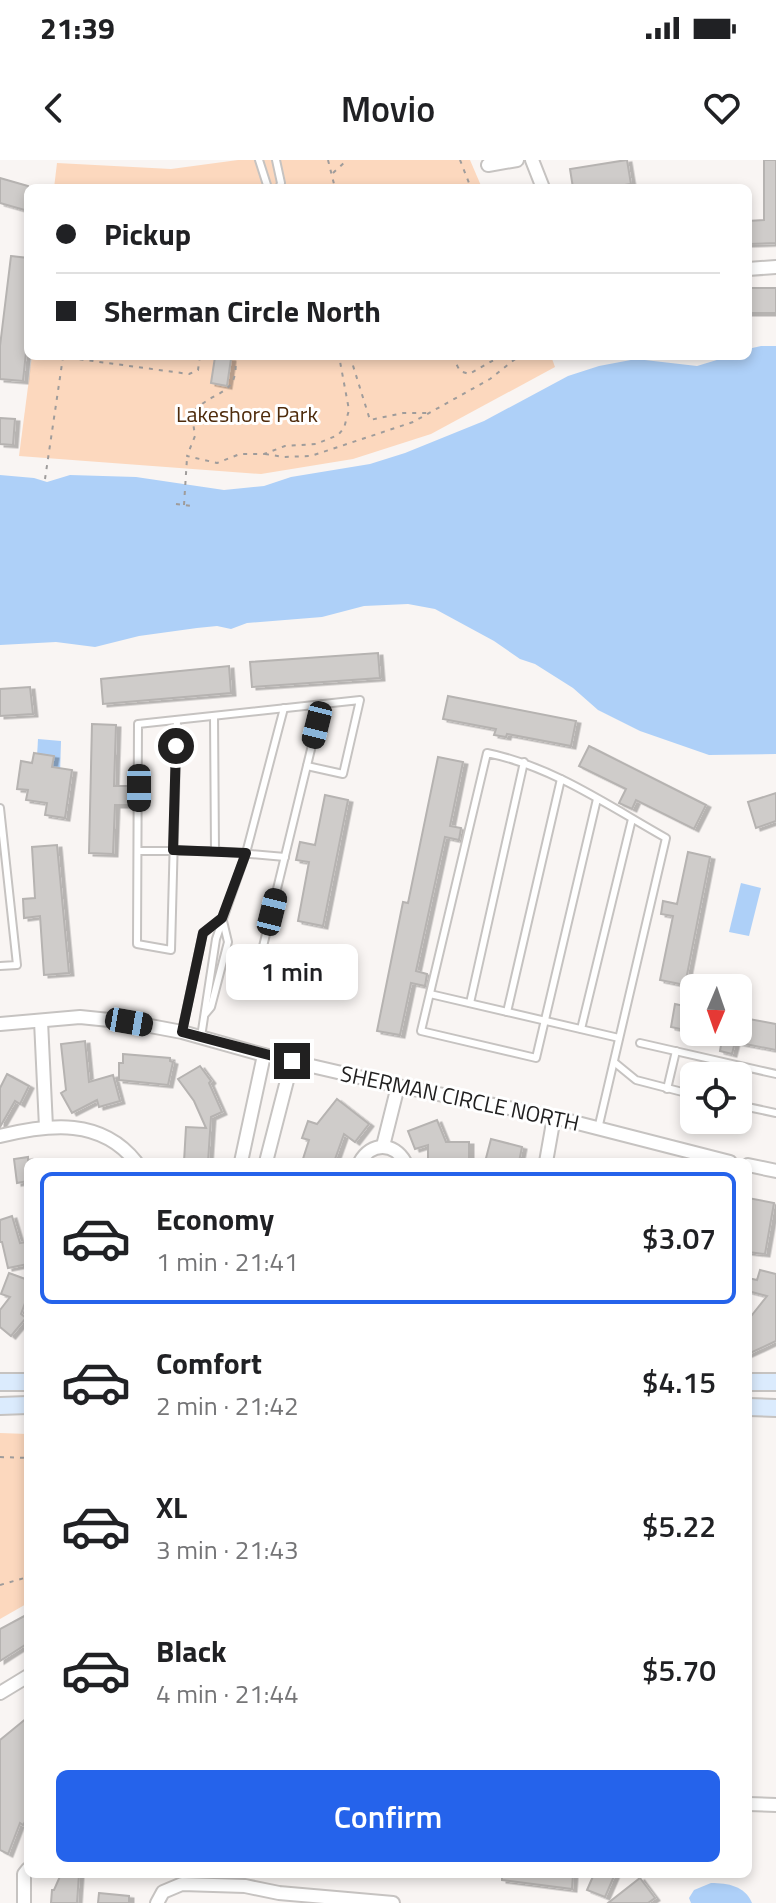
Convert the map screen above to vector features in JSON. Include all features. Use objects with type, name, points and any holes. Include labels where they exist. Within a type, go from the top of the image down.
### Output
[{"type":"main road","points":[[0,1382],[24,1382]]},
{"type":"main road","points":[[752,1382],[776,1382]]},
{"type":"main road","points":[[0,1406],[24,1405]]},
{"type":"main road","points":[[752,1407],[776,1408]]},
{"type":"street","points":[[488,165],[517,160]]},
{"type":"street","points":[[532,160],[541,184]]},
{"type":"street","points":[[752,269],[776,267]]},
{"type":"street","name":"SHERMAN CIRCLE NORTH","points":[[0,1024],[80,1017],[129,1022],[182,1032],[264,1055],[398,1086],[554,1117],[710,1158]]},
{"type":"street","points":[[41,1021],[46,1127]]},
{"type":"street","points":[[242,1158],[264,1055]]},
{"type":"street","points":[[267,1158],[292,1061]]},
{"type":"street","points":[[383,1146],[398,1086]]},
{"type":"street","points":[[547,1158],[554,1117]]},
{"type":"street","points":[[0,1136],[46,1127],[90,1130],[112,1138],[132,1158]]},
{"type":"street","points":[[363,1158],[368,1151],[383,1146],[398,1152],[402,1158]]},
{"type":"street","points":[[752,1166],[776,1171]]},
{"type":"street","points":[[0,1693],[24,1678]]},
{"type":"street","points":[[752,1804],[776,1805]]},
{"type":"street","points":[[24,1878],[24,1903]]},
{"type":"street","points":[[157,1903],[163,1892],[182,1884],[245,1880],[279,1893],[393,1903]]},
{"type":"lane","points":[[259,160],[267,184]]},
{"type":"lane","points":[[276,160],[281,184]]},
{"type":"lane","points":[[177,720],[171,950],[137,944],[138,724],[360,700],[343,774],[307,766]]},
{"type":"lane","points":[[246,964],[258,967],[322,704]]},
{"type":"lane","points":[[206,1014],[204,1005],[222,918],[246,853],[284,708]]},
{"type":"lane","points":[[214,716],[215,851]]},
{"type":"lane","points":[[597,799],[536,1058],[421,1031],[487,753],[524,762],[561,779],[597,799],[666,838],[598,1129]]},
{"type":"lane","points":[[470,1003],[524,762]]},
{"type":"lane","points":[[507,1012],[561,779]]},
{"type":"lane","points":[[0,808],[17,965],[0,966]]},
{"type":"lane","points":[[581,1029],[632,819]]},
{"type":"lane","points":[[139,851],[215,851],[285,857]]},
{"type":"lane","points":[[201,1037],[228,942],[222,918]]},
{"type":"lane","points":[[182,1032],[203,933],[222,918]]},
{"type":"lane","points":[[430,994],[619,1038]]},
{"type":"lane","points":[[640,1043],[776,1074]]},
{"type":"lane","points":[[667,1089],[676,1051]]},
{"type":"lane","points":[[614,1062],[636,1080],[680,1092]]},
{"type":"lane","points":[[752,1108],[776,1113]]},
{"type":"path","points":[[328,160],[334,184]]},
{"type":"path","points":[[331,174],[347,160]]},
{"type":"path","points":[[460,160],[469,184]]},
{"type":"path","points":[[45,479],[63,360]]},
{"type":"path","points":[[86,360],[192,374],[198,370],[199,360]]},
{"type":"path","points":[[184,505],[187,456],[195,436],[195,410],[229,389],[235,376],[235,360]]},
{"type":"path","points":[[264,454],[285,446],[316,444],[338,435],[344,428],[349,410],[340,360]]},
{"type":"path","points":[[350,360],[370,420],[403,413],[432,413]]},
{"type":"path","points":[[454,360],[460,371],[469,374],[494,360]]},
{"type":"path","points":[[187,456],[217,463],[240,454],[311,456],[413,422],[490,379],[514,360]]},
{"type":"path","points":[[176,504],[191,506]]},
{"type":"path","points":[[0,1457],[24,1458]]},
{"type":"path","points":[[0,1585],[24,1578]]},
{"type":"green space","points":[[238,160],[470,160],[480,184],[54,184],[57,163],[171,169]]},
{"type":"green space","name":"Lakeshore Park","points":[[31,360],[552,360],[555,367],[431,434],[353,459],[261,474],[19,456]]},
{"type":"green space","points":[[0,1433],[24,1434],[24,1605],[0,1619]]},
{"type":"water","points":[[776,346],[776,754],[709,755],[640,731],[598,710],[573,688],[494,641],[435,609],[408,604],[364,606],[322,617],[247,623],[231,629],[217,626],[197,628],[139,636],[95,647],[56,642],[0,645],[0,475],[47,482],[70,475],[136,477],[224,490],[264,486],[291,477],[370,464],[405,453],[484,421],[568,376],[599,366],[631,360],[697,366],[717,360],[752,360],[752,348]]},
{"type":"water","points":[[38,739],[61,741],[60,776],[36,775]]},
{"type":"water","points":[[741,883],[761,888],[749,936],[729,932]]},
{"type":"water","points":[[711,1883],[735,1887],[745,1893],[752,1903],[691,1903],[689,1898],[694,1890]]},
{"type":"building","points":[[627,160],[631,184],[572,184],[570,169]]},
{"type":"building","points":[[764,160],[776,160],[776,243],[752,244],[752,221],[764,220]]},
{"type":"building","points":[[0,178],[24,185],[24,210],[0,203]]},
{"type":"building","points":[[11,256],[24,258],[23,381],[0,379],[0,346]]},
{"type":"building","points":[[752,288],[776,288],[776,313],[752,313]]},
{"type":"building","points":[[215,360],[231,360],[227,386],[211,383]]},
{"type":"building","points":[[0,418],[15,419],[13,445],[0,444]]},
{"type":"building","points":[[378,653],[380,678],[252,687],[250,662]]},
{"type":"building","points":[[229,666],[231,693],[103,704],[101,679]]},
{"type":"building","points":[[30,687],[33,714],[0,716],[0,689]]},
{"type":"building","points":[[448,696],[576,721],[571,746],[507,734],[506,737],[494,735],[496,729],[443,719]]},
{"type":"building","points":[[92,724],[116,725],[114,786],[129,786],[129,805],[115,805],[113,854],[89,853]]},
{"type":"building","points":[[589,746],[706,805],[694,829],[636,800],[632,809],[619,803],[626,789],[579,766]]},
{"type":"building","points":[[34,753],[54,756],[52,767],[72,770],[65,818],[45,815],[47,803],[26,800],[28,790],[17,789],[21,761],[32,763]]},
{"type":"building","points":[[438,757],[463,762],[450,826],[461,828],[459,840],[445,837],[416,971],[427,974],[425,986],[411,983],[400,1035],[377,1031],[403,902],[408,903]]},
{"type":"building","points":[[776,793],[776,821],[756,828],[748,802]]},
{"type":"building","points":[[325,795],[348,800],[323,926],[298,921],[309,862],[296,860],[300,842],[315,845]]},
{"type":"building","points":[[57,845],[69,973],[44,975],[40,916],[24,918],[23,899],[35,898],[32,847]]},
{"type":"building","points":[[688,852],[710,857],[687,974],[680,974],[680,984],[660,980],[673,916],[661,914],[663,901],[677,904]]},
{"type":"building","points":[[675,1004],[680,1005],[680,1029],[671,1027]]},
{"type":"building","points":[[752,1020],[776,1024],[776,1050],[752,1045]]},
{"type":"building","points":[[85,1041],[89,1082],[113,1075],[120,1101],[99,1107],[97,1100],[72,1113],[61,1093],[66,1090],[61,1044]]},
{"type":"building","points":[[721,1046],[734,1046],[732,1054],[720,1051]]},
{"type":"building","points":[[123,1054],[170,1058],[173,1062],[168,1085],[119,1080],[119,1063],[123,1063]]},
{"type":"building","points":[[200,1066],[211,1081],[209,1083],[222,1112],[211,1117],[208,1158],[184,1158],[186,1127],[206,1128],[194,1101],[178,1079]]},
{"type":"building","points":[[7,1074],[29,1086],[20,1104],[15,1101],[0,1127],[0,1088]]},
{"type":"building","points":[[337,1099],[369,1124],[355,1142],[344,1134],[335,1158],[303,1158],[309,1140],[302,1138],[308,1121],[317,1124]]},
{"type":"building","points":[[437,1120],[446,1142],[469,1142],[469,1158],[428,1158],[428,1145],[415,1149],[408,1131]]},
{"type":"building","points":[[491,1139],[522,1147],[520,1158],[486,1158]]},
{"type":"building","points":[[28,1157],[24,1158],[24,1182],[17,1183],[14,1159]]},
{"type":"building","points":[[752,1199],[774,1203],[765,1254],[752,1252]]},
{"type":"building","points":[[12,1216],[20,1243],[24,1242],[24,1265],[8,1268],[0,1242],[0,1220]]},
{"type":"building","points":[[760,1270],[776,1274],[776,1341],[752,1352],[752,1315],[767,1296],[752,1292],[752,1279],[757,1280]]},
{"type":"building","points":[[9,1273],[24,1279],[21,1314],[24,1320],[11,1336],[0,1327],[0,1310],[10,1297],[1,1294]]},
{"type":"building","points":[[24,1616],[24,1646],[0,1661],[0,1629]]},
{"type":"building","points":[[24,1720],[24,1823],[20,1823],[8,1854],[0,1850],[0,1740]]},
{"type":"building","points":[[59,1878],[79,1878],[77,1903],[51,1903]]},
{"type":"building","points":[[502,1878],[573,1878],[572,1889]]},
{"type":"building","points":[[592,1878],[613,1878],[605,1897],[587,1890]]},
{"type":"building","points":[[640,1878],[655,1898],[648,1903],[608,1903]]},
{"type":"building","points":[[99,1893],[129,1896],[129,1903],[98,1903]]},
{"type":"route","points":[[176,746],[173,850],[246,853],[222,918],[203,933],[182,1032],[292,1061]]}]
